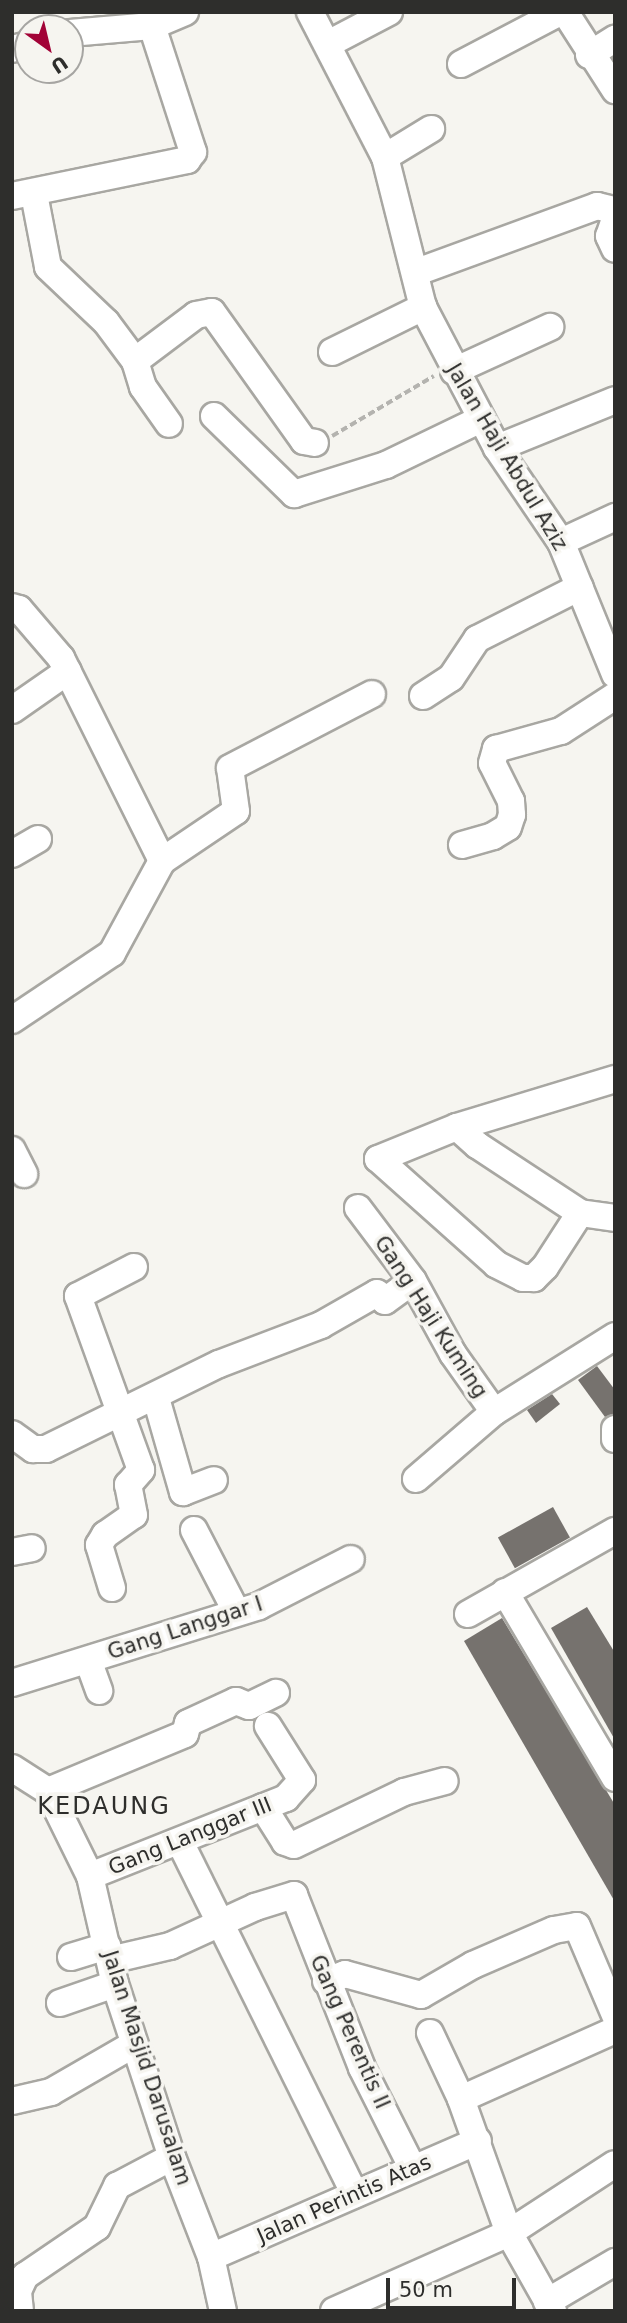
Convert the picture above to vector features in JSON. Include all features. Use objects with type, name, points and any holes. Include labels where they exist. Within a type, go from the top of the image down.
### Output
[{"type":"street","points":[[84,25],[152,26],[185,12]]},
{"type":"street","name":"Jalan Haji Abdul Aziz","points":[[310,12],[363,120],[385,158],[417,272],[423,306],[453,369],[497,448],[561,542],[580,587],[605,626],[615,674]]},
{"type":"street","points":[[328,44],[389,12]]},
{"type":"street","points":[[461,64],[562,12],[615,90]]},
{"type":"street","points":[[152,26],[193,152],[171,166],[23,195],[48,267],[106,322],[135,361],[143,387],[169,424]]},
{"type":"street","points":[[589,55],[615,39]]},
{"type":"street","points":[[385,158],[431,129]]},
{"type":"street","points":[[417,272],[597,206],[615,209]]},
{"type":"street","points":[[615,219],[609,236],[615,249]]},
{"type":"street","points":[[332,352],[423,306]]},
{"type":"street","points":[[135,361],[196,315],[212,312],[304,441],[315,443]]},
{"type":"street","points":[[453,369],[550,327]]},
{"type":"street","points":[[497,448],[615,400]]},
{"type":"street","points":[[214,416],[294,494],[386,464],[481,419]]},
{"type":"street","points":[[561,542],[615,517]]},
{"type":"street","points":[[423,696],[452,678],[477,639],[580,587]]},
{"type":"street","points":[[12,607],[19,608],[68,671],[162,861]]},
{"type":"street","points":[[12,710],[68,671]]},
{"type":"street","points":[[12,1020],[112,953],[162,861],[236,811],[230,768],[372,694]]},
{"type":"street","points":[[462,845],[493,836],[508,827],[512,815],[511,801],[492,763],[496,750],[561,730],[615,696]]},
{"type":"street","points":[[12,854],[38,839]]},
{"type":"street","points":[[580,1213],[534,1278],[523,1278],[496,1264],[378,1159],[457,1127],[615,1079]]},
{"type":"street","points":[[457,1127],[477,1145],[580,1213],[615,1218]]},
{"type":"street","points":[[12,1150],[24,1174]]},
{"type":"street","name":"Gang Haji Kuming","points":[[358,1208],[413,1281],[453,1354],[494,1412],[615,1336]]},
{"type":"street","points":[[112,1588],[99,1545],[105,1535],[134,1515],[127,1489],[141,1470],[123,1414],[78,1296],[134,1267]]},
{"type":"street","points":[[12,1434],[33,1449],[46,1448],[80,1429],[123,1414],[156,1398],[219,1364],[321,1325],[377,1293],[384,1301],[413,1281]]},
{"type":"street","points":[[156,1398],[183,1492],[214,1480]]},
{"type":"street","points":[[416,1479],[494,1412]]},
{"type":"street","points":[[615,1429],[615,1439]]},
{"type":"street","points":[[194,1530],[237,1613]]},
{"type":"street","points":[[468,1614],[615,1531]]},
{"type":"street","name":"Gang Langgar I","points":[[12,1683],[237,1613],[351,1559]]},
{"type":"street","points":[[505,1592],[615,1778]]},
{"type":"street","points":[[88,1660],[99,1691]]},
{"type":"street","points":[[12,1768],[48,1791],[185,1734],[188,1723],[236,1701],[248,1706],[276,1693]]},
{"type":"street","name":"Gang Langgar III","points":[[90,1876],[286,1798],[302,1780],[268,1726]]},
{"type":"street","points":[[263,1807],[285,1842],[294,1845],[404,1792],[445,1781]]},
{"type":"street","name":"Jalan Masjid Darusalam","points":[[48,1791],[90,1876],[134,2044],[172,2157],[211,2256],[223,2311]]},
{"type":"street","points":[[180,1842],[355,2194]]},
{"type":"street","name":"Gang Perentis II","points":[[221,1925],[291,1893],[362,2068],[414,2169]]},
{"type":"street","points":[[60,2003],[111,1963],[170,1946],[221,1925]]},
{"type":"street","points":[[326,1981],[345,1974],[421,1995],[473,1965],[554,1930],[577,1926],[615,2015]]},
{"type":"street","points":[[71,1957],[111,1963]]},
{"type":"street","points":[[461,2099],[615,2030]]},
{"type":"street","points":[[430,2033],[478,2141],[509,2233],[550,2306],[615,2262]]},
{"type":"street","points":[[12,2101],[51,2092],[134,2044]]},
{"type":"street","name":"Jalan Perintis Atas","points":[[211,2256],[478,2141]]},
{"type":"street","points":[[20,2311],[19,2273],[97,2227],[117,2186],[172,2157]]},
{"type":"street","points":[[334,2311],[509,2233],[615,2165]]},
{"type":"path","points":[[315,443],[453,369]]},
{"type":"building","points":[[597,1366],[615,1390],[615,1413],[605,1417],[578,1380]]},
{"type":"building","points":[[552,1394],[560,1404],[536,1423],[527,1410]]},
{"type":"building","points":[[553,1507],[570,1538],[515,1568],[498,1538]]},
{"type":"building","points":[[587,1607],[615,1653],[615,1740],[551,1628]]},
{"type":"building","points":[[502,1618],[615,1805],[615,1902],[464,1641]]},
{"type":"district","name":"KEDAUNG","points":[[104,1807]]}]
